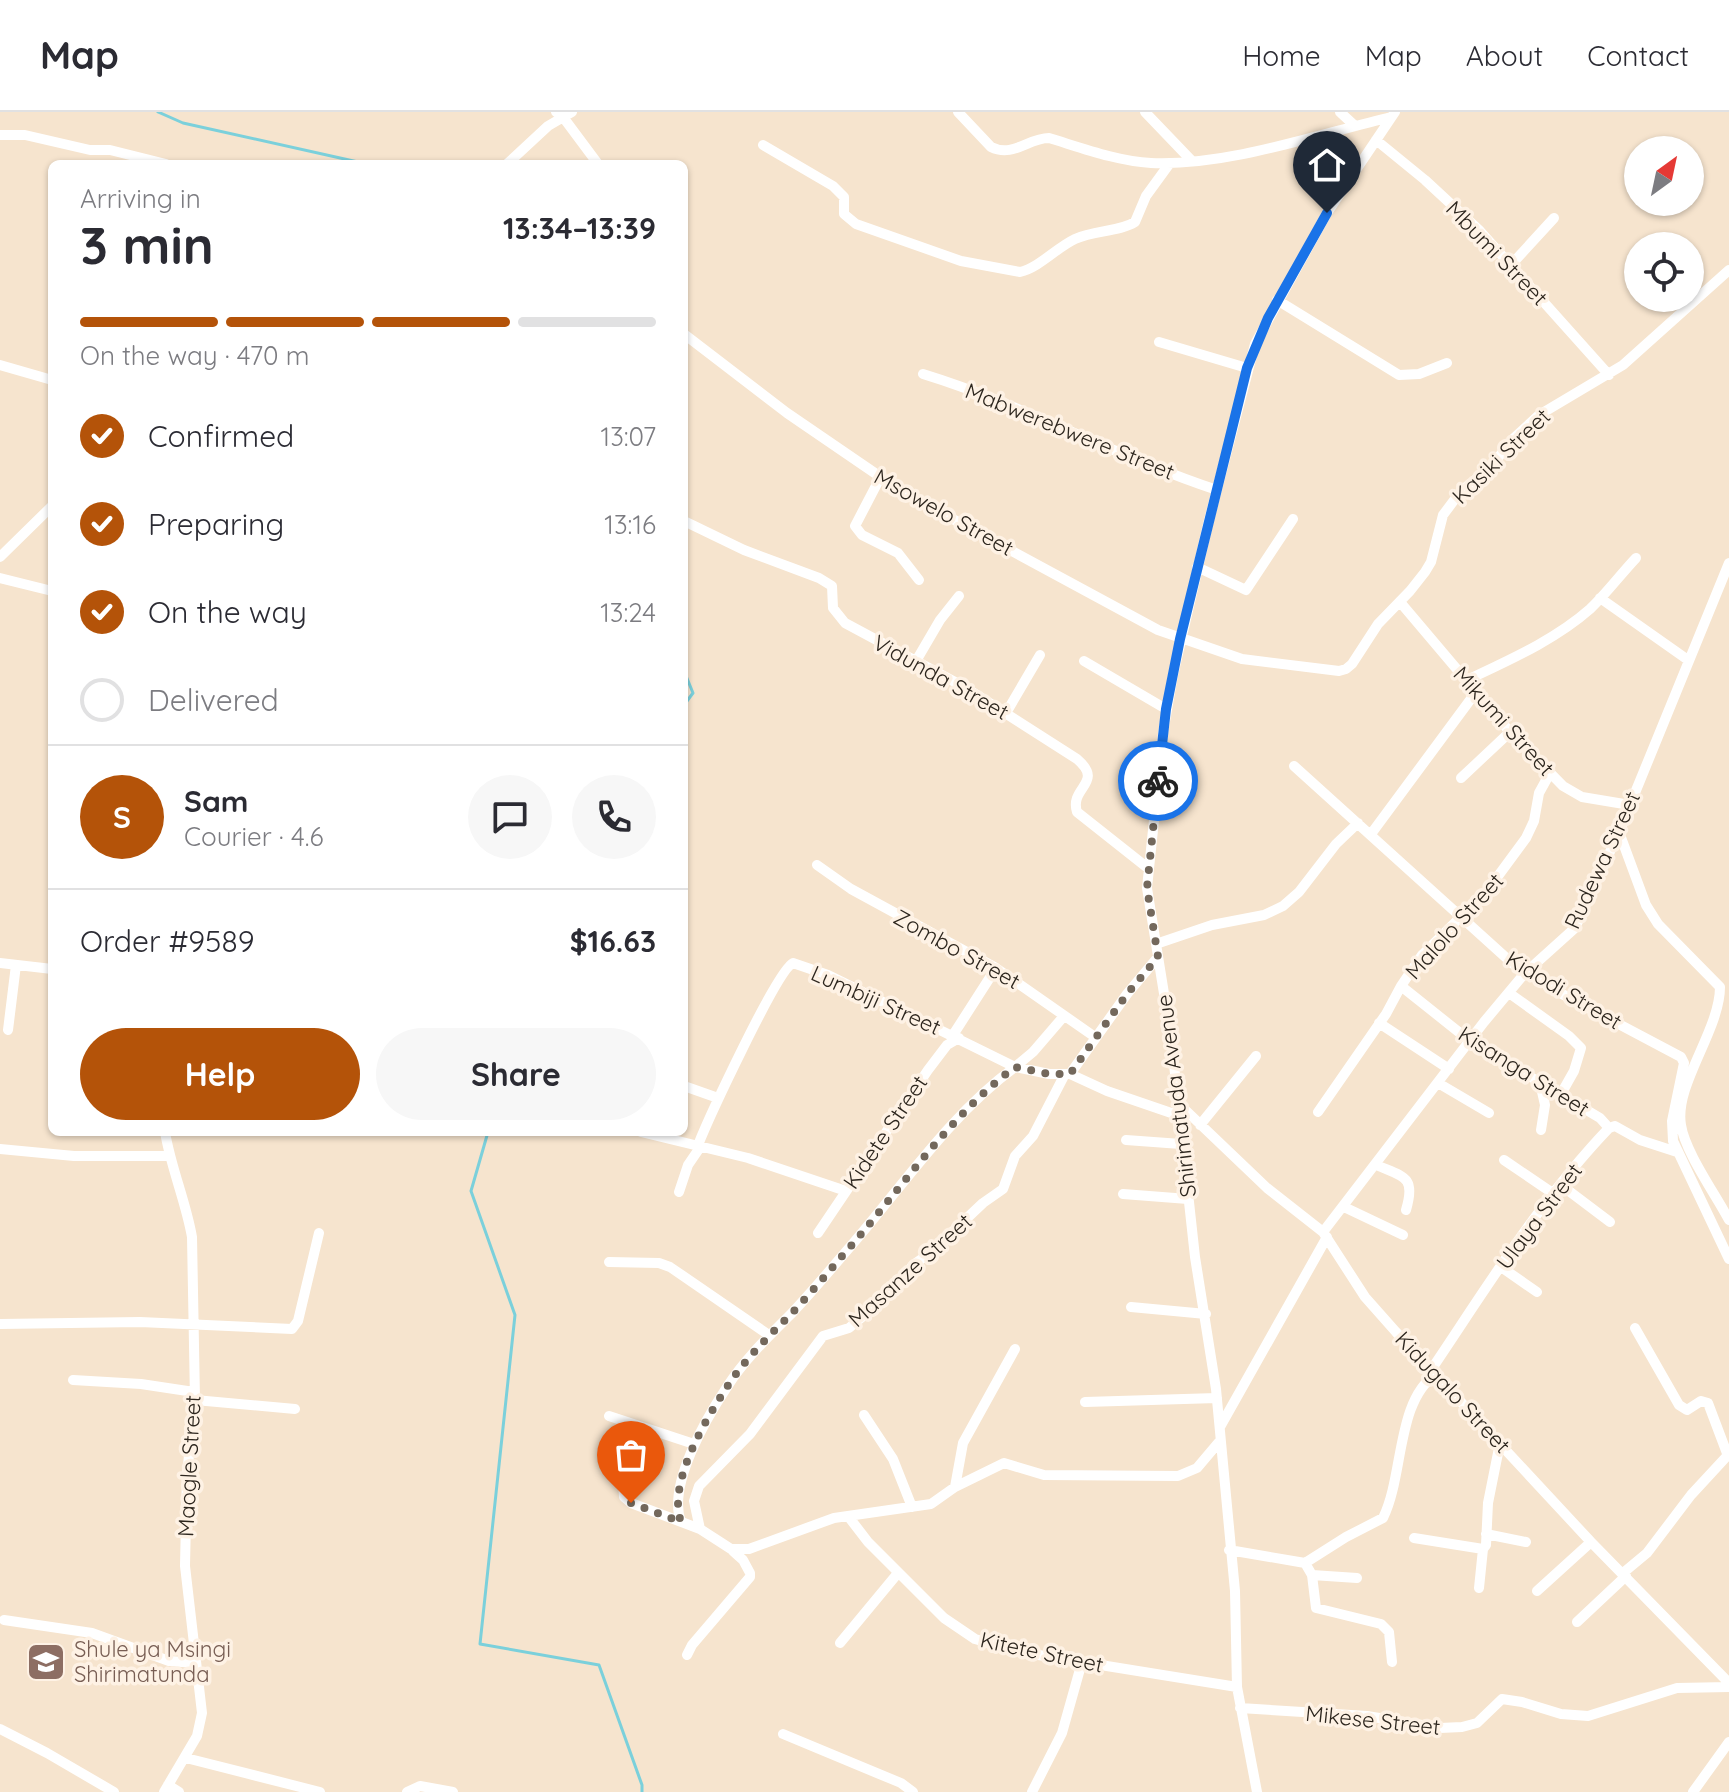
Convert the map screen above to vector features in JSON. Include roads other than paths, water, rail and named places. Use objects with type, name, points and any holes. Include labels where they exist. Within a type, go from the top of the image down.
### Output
[{"type":"street","points":[[958,112],[997,150],[1016,150],[1039,138],[1049,138],[1128,160],[1170,163],[1263,150],[1393,114]]},
{"type":"street","points":[[1145,112],[1191,160]]},
{"type":"street","points":[[1340,112],[1355,126]]},
{"type":"street","points":[[512,160],[564,114],[595,160]]},
{"type":"street","name":"Shirimatuda Avenue","points":[[1257,1792],[1237,1687],[1235,1591],[1217,1398],[1147,888],[1166,709],[1197,567],[1247,368],[1277,300],[1327,213],[1393,114]]},
{"type":"street","points":[[0,135],[25,135],[90,150],[110,150],[142,160]]},
{"type":"street","name":"Mbumi Street","points":[[1376,140],[1480,231],[1609,375]]},
{"type":"street","points":[[763,145],[833,186],[844,197],[844,214],[856,224],[961,261],[1020,272],[1075,239],[1135,222],[1146,196],[1170,163]]},
{"type":"street","points":[[1510,266],[1554,218]]},
{"type":"street","name":"Kasiki Street","points":[[1180,639],[1242,659],[1346,669],[1364,649],[1378,624],[1400,602],[1431,562],[1443,515],[1461,491],[1489,469],[1513,439],[1539,415],[1609,375],[1729,270]]},
{"type":"street","points":[[1277,300],[1399,375],[1419,374],[1447,363]]},
{"type":"street","name":"Msowelo Street","points":[[688,337],[787,413],[880,478],[929,508],[1180,639]]},
{"type":"street","points":[[1159,342],[1247,368]]},
{"type":"street","points":[[0,365],[48,379]]},
{"type":"street","name":"Mabwerebwere Street","points":[[923,374],[966,387],[1130,457],[1217,490]]},
{"type":"street","points":[[880,478],[855,526],[862,535],[898,553],[919,580]]},
{"type":"street","points":[[0,557],[48,510]]},
{"type":"street","points":[[1197,567],[1246,590],[1293,519]]},
{"type":"street","name":"Vidunda Street","points":[[688,523],[832,586],[833,608],[838,617],[1058,745],[1087,767],[1089,773],[1076,800],[1077,812],[1149,869]]},
{"type":"street","points":[[1467,680],[1555,634],[1600,598],[1636,558]]},
{"type":"street","name":"Rudewa Street","points":[[1219,1429],[1325,1234],[1344,1207],[1525,973],[1575,928],[1619,832],[1729,563]]},
{"type":"street","points":[[0,578],[48,590]]},
{"type":"street","points":[[916,661],[940,620],[959,596]]},
{"type":"street","points":[[1600,598],[1688,660]]},
{"type":"street","name":"Mikumi Street","points":[[1400,602],[1510,732],[1572,793],[1630,805]]},
{"type":"street","points":[[1006,713],[1040,655]]},
{"type":"street","points":[[1084,661],[1166,709]]},
{"type":"street","points":[[1371,834],[1476,692]]},
{"type":"street","points":[[1461,778],[1510,732]]},
{"type":"street","name":"Kidodi Street","points":[[1294,766],[1525,973],[1681,1057],[1684,1063],[1672,1121],[1677,1152],[1729,1259]]},
{"type":"street","name":"Malolo Street","points":[[1318,1112],[1422,955],[1463,918],[1504,870],[1526,838],[1534,821],[1539,793],[1550,773]]},
{"type":"street","points":[[1156,944],[1212,925],[1264,915],[1283,906],[1299,892],[1336,844],[1358,823]]},
{"type":"street","points":[[1619,832],[1646,905],[1658,924],[1720,987],[1714,1018],[1683,1100],[1680,1116],[1689,1148],[1729,1220]]},
{"type":"street","name":"Zombo Street","points":[[817,865],[851,889],[996,968],[1095,1037]]},
{"type":"street","name":"Masanze Street","points":[[700,1529],[694,1501],[699,1486],[750,1434],[823,1336],[849,1328],[892,1292],[913,1265],[1003,1189],[1015,1156],[1033,1136],[1067,1074],[1158,957]]},
{"type":"street","points":[[0,963],[48,969]]},
{"type":"street","name":"Lumbiji Street","points":[[679,1192],[718,1098],[783,973],[793,963],[828,975],[1015,1067],[1067,1074]]},
{"type":"street","points":[[8,1030],[16,965]]},
{"type":"street","name":"Kidete Street","points":[[818,1233],[928,1070],[956,1036],[996,968]]},
{"type":"street","name":"Kisanga Street","points":[[1401,986],[1470,1041],[1600,1118],[1609,1128]]},
{"type":"street","points":[[1509,993],[1581,1048],[1574,1071],[1561,1094]]},
{"type":"street","points":[[681,1522],[680,1495],[694,1444],[728,1385],[965,1112],[990,1086],[1033,1052],[1064,1016]]},
{"type":"street","points":[[1379,1023],[1449,1069]]},
{"type":"street","points":[[1200,1125],[1256,1056]]},
{"type":"street","points":[[1067,1074],[1180,1116]]},
{"type":"street","points":[[1438,1083],[1489,1113]]},
{"type":"street","points":[[1540,1083],[1545,1105],[1541,1130]]},
{"type":"street","points":[[688,1087],[718,1098]]},
{"type":"street","name":"Kidugalo Street","points":[[1178,1103],[1267,1188],[1325,1234],[1365,1297],[1591,1542],[1729,1685]]},
{"type":"street","points":[[1609,1128],[1615,1126],[1660,1149],[1677,1152]]},
{"type":"street","name":"Ulaya Street","points":[[1305,1563],[1383,1518],[1417,1392],[1557,1190],[1609,1128]]},
{"type":"street","name":"Maogle Street","points":[[166,1136],[192,1237],[194,1396],[184,1534],[202,1713],[197,1736],[166,1789]]},
{"type":"street","points":[[658,1136],[768,1164],[846,1191]]},
{"type":"street","points":[[1126,1140],[1181,1144]]},
{"type":"street","points":[[0,1149],[74,1156],[169,1156]]},
{"type":"street","points":[[1504,1160],[1610,1222]]},
{"type":"street","points":[[1376,1165],[1402,1176],[1410,1184],[1406,1210]]},
{"type":"street","points":[[1123,1194],[1188,1199]]},
{"type":"street","points":[[1344,1207],[1403,1235]]},
{"type":"street","points":[[0,1324],[140,1322],[292,1329],[319,1233]]},
{"type":"street","points":[[609,1262],[659,1263],[670,1267],[769,1335]]},
{"type":"street","points":[[1501,1267],[1537,1292]]},
{"type":"street","points":[[1131,1307],[1206,1314]]},
{"type":"street","points":[[1577,1622],[1647,1553],[1684,1504],[1728,1455],[1708,1403],[1701,1401],[1687,1410],[1679,1405],[1635,1328]]},
{"type":"street","points":[[955,1487],[963,1443],[1015,1349]]},
{"type":"street","points":[[73,1380],[141,1384],[194,1396],[295,1409]]},
{"type":"street","points":[[1085,1402],[1217,1398]]},
{"type":"street","points":[[864,1415],[893,1459],[912,1507]]},
{"type":"street","points":[[609,1416],[694,1444]]},
{"type":"street","points":[[731,1549],[749,1549],[848,1516],[931,1504],[955,1487],[1004,1463],[1044,1475],[1178,1476],[1197,1468],[1219,1442]]},
{"type":"street","points":[[1479,1588],[1488,1503],[1500,1443]]},
{"type":"street","points":[[623,1481],[624,1497],[631,1503],[700,1529],[731,1549],[743,1560],[750,1573],[750,1577],[687,1655]]},
{"type":"street","name":"Kitete Street","points":[[848,1516],[868,1542],[944,1618],[975,1639],[1020,1652],[1237,1687]]},
{"type":"street","points":[[1486,1534],[1526,1542]]},
{"type":"street","points":[[1414,1538],[1483,1549]]},
{"type":"street","points":[[1537,1591],[1591,1542]]},
{"type":"street","points":[[1229,1550],[1305,1563],[1312,1575],[1316,1608],[1381,1624],[1389,1632],[1392,1662]]},
{"type":"street","points":[[840,1643],[898,1573]]},
{"type":"street","points":[[1312,1575],[1357,1578]]},
{"type":"street","points":[[4,1620],[92,1633],[169,1661],[195,1663]]},
{"type":"street","points":[[1032,1792],[1062,1733],[1082,1662]]},
{"type":"street","name":"Mikese Street","points":[[1240,1708],[1367,1716],[1440,1728],[1462,1727],[1477,1723],[1502,1699],[1561,1714],[1588,1716],[1677,1688],[1729,1685]]},
{"type":"street","points":[[0,1729],[114,1792]]},
{"type":"street","points":[[783,1734],[901,1783],[913,1792]]},
{"type":"street","points":[[1693,1792],[1729,1742]]},
{"type":"street","points":[[186,1758],[320,1792]]},
{"type":"street","points":[[407,1792],[420,1786],[453,1792]]},
{"type":"street","points":[[166,1789],[179,1792]]},
{"type":"waterway","points":[[158,112],[183,123],[349,160]]},
{"type":"waterway","points":[[688,681],[693,693],[688,700]]},
{"type":"waterway","points":[[487,1136],[471,1191],[515,1315],[480,1644],[599,1665],[642,1792]]},
{"type":"place","name":"Shule ya Msingi Shirimatunda","points":[[46,1662]]}]
